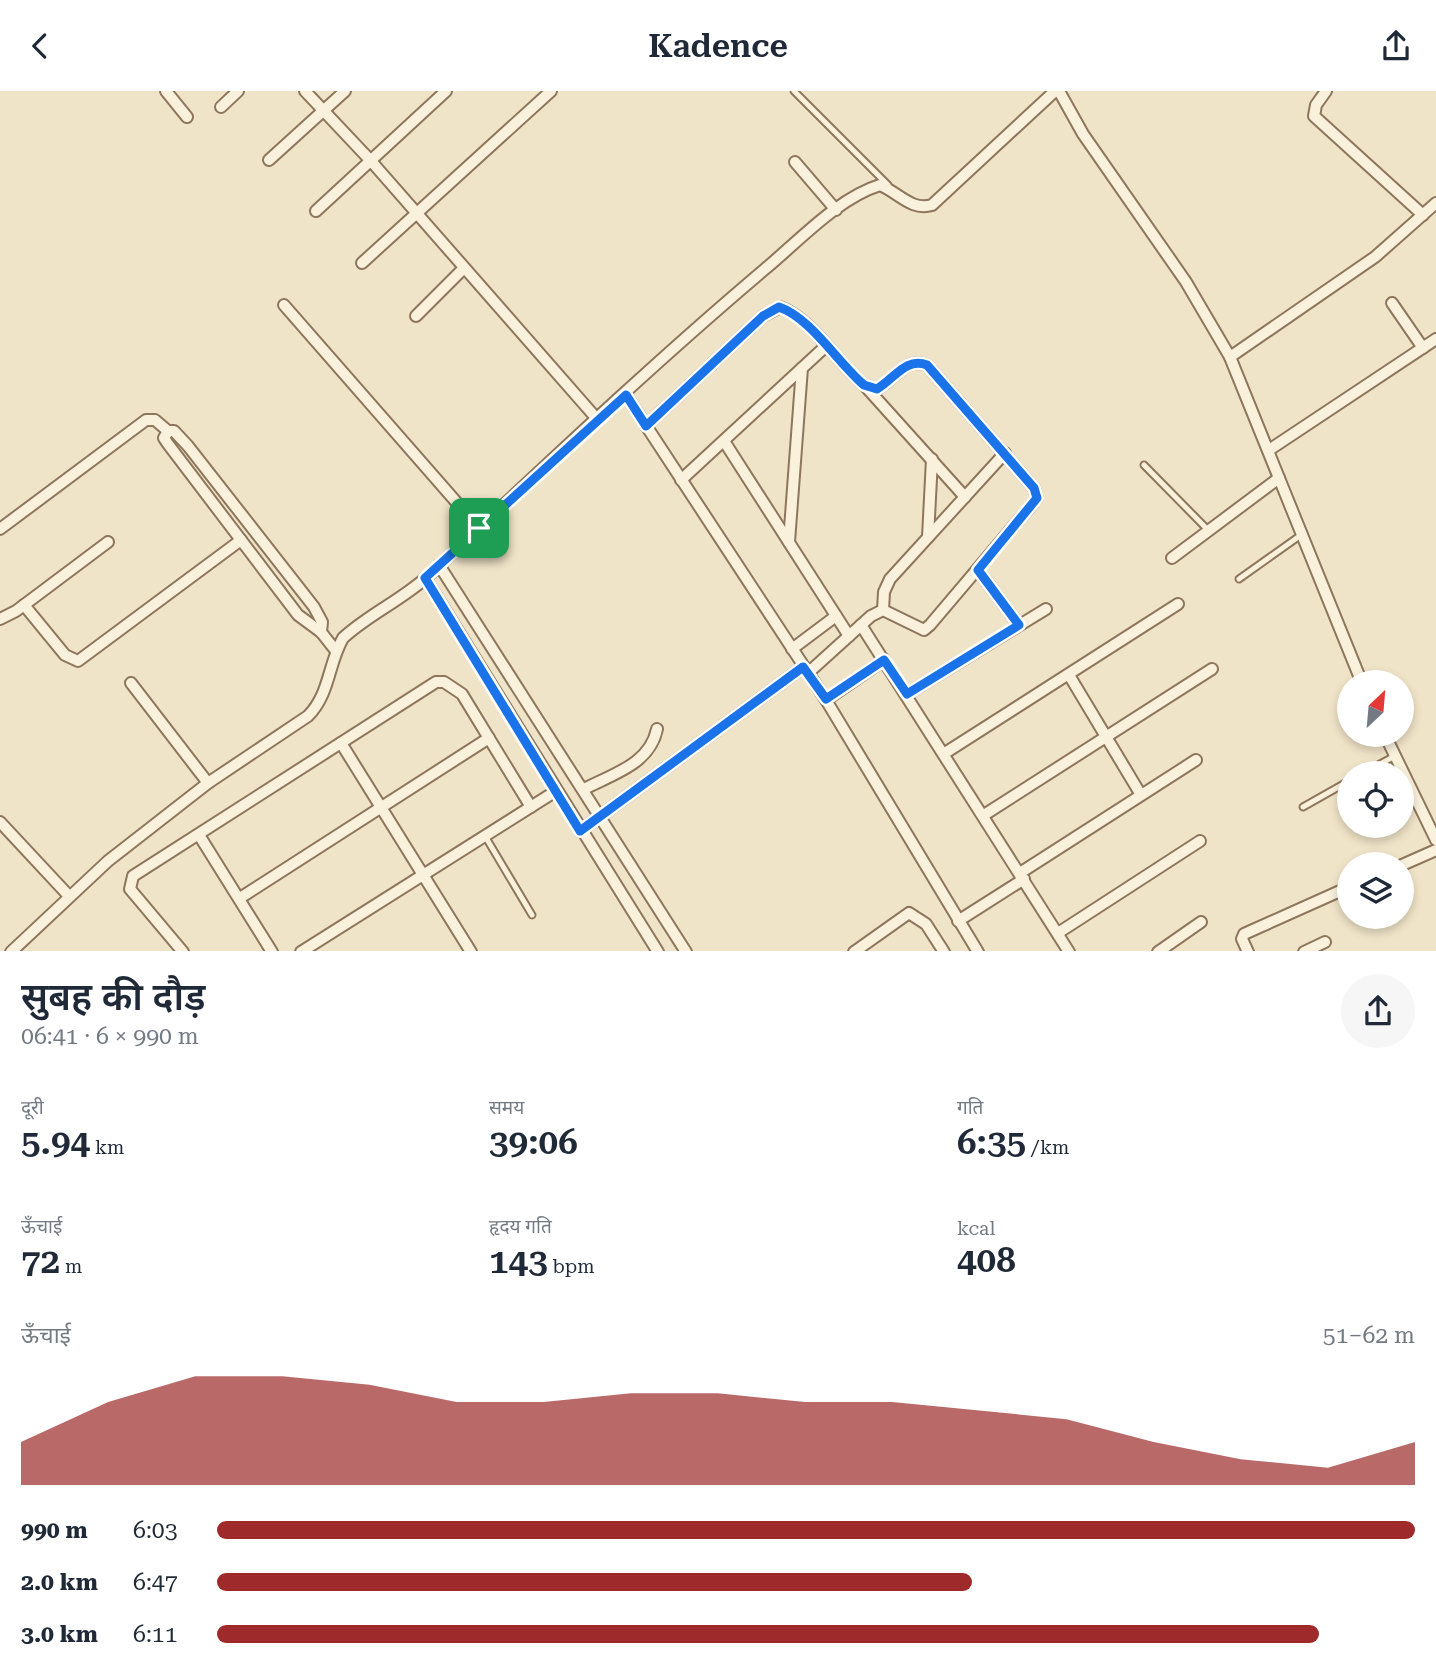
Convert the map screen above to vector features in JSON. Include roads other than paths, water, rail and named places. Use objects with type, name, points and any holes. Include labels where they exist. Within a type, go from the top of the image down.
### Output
[{"type":"street","points":[[166,91],[187,117]]},
{"type":"street","points":[[221,107],[238,91]]},
{"type":"street","points":[[304,91],[371,161],[597,419]]},
{"type":"street","points":[[270,160],[345,91]]},
{"type":"street","points":[[316,211],[446,91]]},
{"type":"street","points":[[362,264],[551,91]]},
{"type":"street","points":[[11,951],[108,861],[208,783],[308,716],[320,704],[336,651],[352,629],[425,578],[626,395],[695,328],[836,210],[869,188],[880,185],[893,190],[911,205],[923,208],[932,205],[1057,91],[1083,134],[1186,282],[1230,357],[1357,670]]},
{"type":"street","points":[[1326,91],[1316,105],[1314,116],[1423,215]]},
{"type":"street","points":[[796,162],[836,210]]},
{"type":"street","points":[[1230,357],[1375,257],[1436,203]]},
{"type":"street","points":[[416,316],[464,268]]},
{"type":"street","points":[[1392,303],[1423,348]]},
{"type":"street","points":[[284,305],[479,528]]},
{"type":"street","points":[[646,426],[770,310],[779,307],[790,310],[826,346],[965,496]]},
{"type":"street","points":[[1269,450],[1436,339]]},
{"type":"street","points":[[681,480],[826,346]]},
{"type":"street","points":[[864,385],[877,389],[909,363],[917,361],[927,365],[1034,488],[1037,498],[924,630],[883,610]]},
{"type":"street","points":[[789,542],[802,369]]},
{"type":"street","points":[[626,395],[826,699],[978,951]]},
{"type":"street","points":[[0,529],[146,420],[155,420],[168,431],[174,431],[188,446],[314,607],[322,622],[321,632]]},
{"type":"street","points":[[168,431],[164,438],[168,444],[298,615],[321,632],[336,651]]},
{"type":"street","points":[[723,441],[849,636]]},
{"type":"street","points":[[580,831],[806,670],[883,610],[887,585],[1005,453]]},
{"type":"street","points":[[928,537],[932,459]]},
{"type":"street","points":[[1172,558],[1279,478]]},
{"type":"street","points":[[24,605],[65,655],[78,661],[241,540]]},
{"type":"street","points":[[0,619],[24,605],[108,542]]},
{"type":"street","points":[[439,565],[685,951]]},
{"type":"street","points":[[978,570],[1019,625]]},
{"type":"street","points":[[425,578],[580,831],[658,951]]},
{"type":"street","points":[[945,753],[1178,604]]},
{"type":"street","points":[[907,694],[1046,608]]},
{"type":"street","points":[[792,649],[836,616]]},
{"type":"street","points":[[861,625],[1069,951]]},
{"type":"street","points":[[826,699],[884,660]]},
{"type":"street","points":[[984,815],[1212,669]]},
{"type":"street","points":[[1069,674],[1141,795]]},
{"type":"street","points":[[183,951],[130,889],[130,882],[139,872],[436,682],[444,682],[461,694],[531,807]]},
{"type":"street","points":[[131,683],[208,783]]},
{"type":"street","points":[[584,789],[648,753],[654,743],[657,729]]},
{"type":"street","points":[[240,898],[489,738]]},
{"type":"street","points":[[341,743],[471,951]]},
{"type":"street","points":[[1391,747],[1436,840]]},
{"type":"street","points":[[958,921],[1196,760]]},
{"type":"street","points":[[301,951],[556,792]]},
{"type":"street","points":[[0,822],[69,896]]},
{"type":"street","points":[[199,835],[272,951]]},
{"type":"street","points":[[1058,933],[1200,841]]},
{"type":"street","points":[[1414,860],[1436,850]]},
{"type":"street","points":[[1248,951],[1242,939],[1244,934],[1337,892]]},
{"type":"street","points":[[854,951],[909,913],[926,923],[944,951]]},
{"type":"street","points":[[1158,951],[1201,922]]},
{"type":"street","points":[[1304,951],[1325,941]]},
{"type":"lane","points":[[794,91],[893,190]]},
{"type":"lane","points":[[1144,465],[1209,531]]},
{"type":"lane","points":[[1238,579],[1301,535]]},
{"type":"lane","points":[[1386,761],[1395,756]]},
{"type":"lane","points":[[1303,807],[1337,788]]},
{"type":"lane","points":[[485,836],[532,915]]}]
